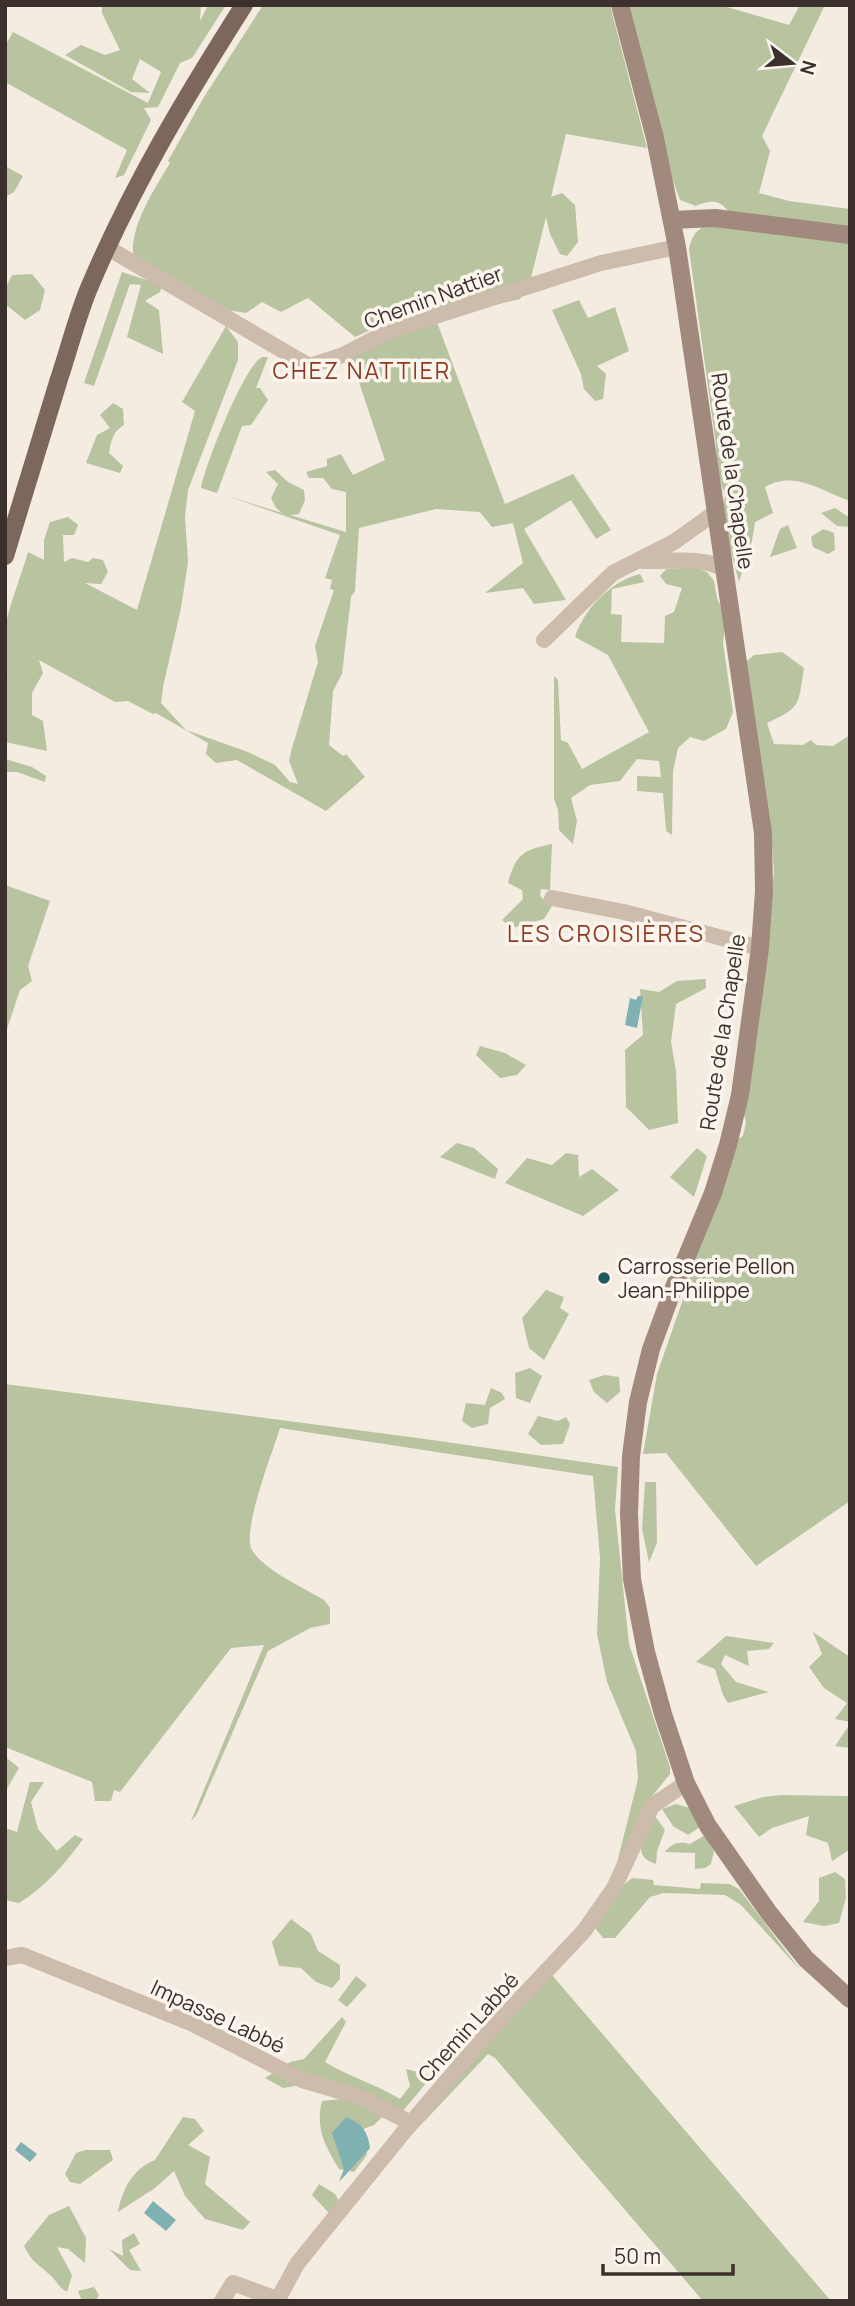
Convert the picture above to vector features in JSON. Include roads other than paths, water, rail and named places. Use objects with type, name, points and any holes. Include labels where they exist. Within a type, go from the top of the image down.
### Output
[{"type":"main road","points":[[5,556],[88,290],[133,193],[172,121],[244,5]]},
{"type":"main road","name":"Route de la Chapelle","points":[[620,5],[655,138],[677,247],[763,833],[764,891],[760,948],[740,1095],[728,1145],[713,1193],[651,1349],[638,1402],[631,1456],[629,1514],[632,1579],[646,1653],[663,1714],[686,1783],[708,1826],[769,1913],[806,1959],[849,1997]]},
{"type":"main road","points":[[672,220],[715,218],[850,235]]},
{"type":"street","name":"Chemin Nattier","points":[[108,248],[309,366],[343,355],[389,331],[565,274],[601,263],[677,247]]},
{"type":"street","points":[[544,640],[613,573],[674,542],[716,512]]},
{"type":"street","points":[[640,561],[701,562],[715,564],[724,569]]},
{"type":"street","points":[[552,898],[624,912],[760,948]]},
{"type":"street","name":"Chemin Labbé","points":[[277,2300],[297,2264],[411,2123],[485,2036],[584,1931],[614,1888],[652,1806],[686,1783]]},
{"type":"street","name":"Impasse Labbé","points":[[5,1958],[22,1955],[120,1994],[191,2023],[302,2080],[360,2097],[411,2123]]},
{"type":"street","points":[[222,2301],[233,2283],[277,2300]]},
{"type":"water","points":[[638,996],[643,996],[637,1028],[625,1025],[630,998],[636,1000]]},
{"type":"water","points":[[346,2117],[363,2129],[370,2148],[339,2182],[344,2169],[332,2133]]},
{"type":"water","points":[[21,2142],[37,2154],[30,2162],[15,2150]]},
{"type":"water","points":[[153,2201],[176,2220],[166,2231],[144,2213]]},
{"type":"place","name":"Carrosserie Pellon Jean-Philippe","points":[[604,1278]]},
{"type":"district","name":"CHEZ NATTIER","points":[[362,370]]},
{"type":"district","name":"LES CROISIÈRES","points":[[606,933]]}]
